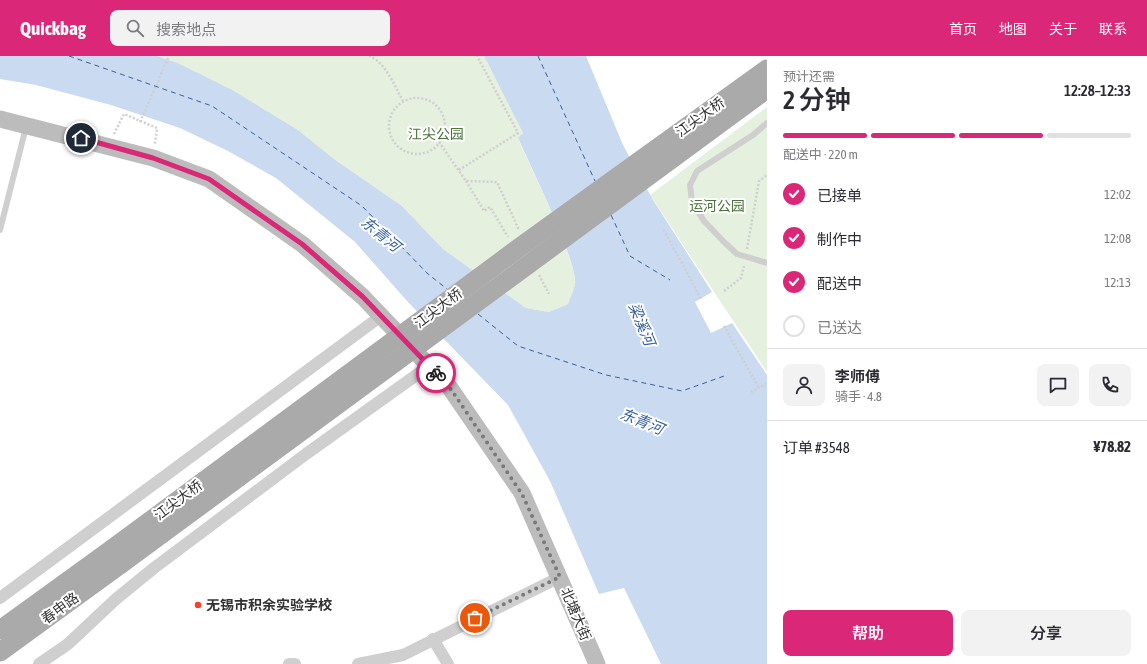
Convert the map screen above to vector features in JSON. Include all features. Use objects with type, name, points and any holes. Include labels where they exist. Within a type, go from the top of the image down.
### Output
[{"type":"main road","name":"江尖大桥","points":[[116,557],[519,244],[767,69]]},
{"type":"main road","name":"江尖大桥","points":[[116,557],[767,89]]},
{"type":"main road","name":"北塘大街","points":[[0,119],[108,145],[153,158],[209,179],[302,244],[363,297],[450,388],[522,494],[560,577],[597,664]]},
{"type":"main road","name":"春申路","points":[[0,630],[116,557]]},
{"type":"main road","name":"春申路","points":[[0,652],[116,557]]},
{"type":"street","points":[[0,598],[381,316]]},
{"type":"street","points":[[39,664],[68,644],[116,599],[154,568],[306,454],[429,366]]},
{"type":"street","points":[[358,664],[404,655],[433,639],[560,577]]},
{"type":"street","points":[[433,639],[448,664]]},
{"type":"street","points":[[289,664],[295,664]]},
{"type":"lane","points":[[767,123],[753,135],[697,171],[690,185],[692,202],[704,221],[737,254],[767,263]]},
{"type":"lane","points":[[0,230],[27,125]]},
{"type":"path","points":[[140,122],[169,56]]},
{"type":"path","points":[[369,56],[375,58],[390,77],[403,101]]},
{"type":"path","points":[[459,170],[518,133],[477,56]]},
{"type":"path","points":[[411,98],[421,98],[436,106],[444,122],[443,136],[439,142],[425,152],[416,153],[401,148],[395,143],[389,129],[390,117],[394,109],[403,101],[411,98]]},
{"type":"path","points":[[108,145],[124,114],[157,128]]},
{"type":"path","points":[[439,142],[466,180],[484,211],[490,207],[519,244]]},
{"type":"path","points":[[724,291],[740,278],[746,256],[759,180],[767,175]]},
{"type":"path","points":[[466,180],[497,182],[519,244]]},
{"type":"path","points":[[664,230],[701,299]]},
{"type":"path","points":[[537,271],[549,294]]},
{"type":"path","points":[[724,326],[758,388]]},
{"type":"path","points":[[751,392],[766,384]]},
{"type":"green space","name":"江尖公园","points":[[157,56],[484,56],[523,133],[518,139],[542,190],[569,256],[574,273],[575,284],[568,304],[549,312],[526,308],[443,249],[402,206],[334,159],[298,130],[233,91],[178,63]]},
{"type":"green space","name":"运河公园","points":[[767,107],[767,372],[650,195]]},
{"type":"water","points":[[0,56],[157,56],[178,63],[234,91],[298,130],[334,159],[402,206],[443,249],[526,308],[549,312],[568,304],[575,284],[574,272],[569,255],[542,189],[518,138],[523,133],[484,56],[586,56],[623,145],[653,200],[712,292],[695,302],[711,333],[732,323],[767,375],[767,664],[661,664],[624,588],[599,594],[550,481],[508,405],[407,301],[355,242],[276,178],[228,151],[180,128],[111,105],[36,85],[0,79]]},
{"type":"ferry route","points":[[69,56],[212,106],[362,206],[428,274],[447,289]]},
{"type":"ferry route","points":[[538,56],[595,181]]},
{"type":"ferry route","points":[[611,215],[630,256],[670,280]]},
{"type":"ferry route","points":[[478,314],[518,346],[606,375],[682,391],[727,375]]},
{"type":"way so far","points":[[436,373],[450,388],[522,494],[560,577],[475,618]]},
{"type":"place","name":"无锡市积余实验学校","points":[[198,605]]},
{"type":"route","points":[[81,138],[153,158],[209,179],[302,244],[363,297],[436,373]]},
{"type":"water label","name":"东青河","points":[[381,234]]},
{"type":"water label","name":"梁溪河","points":[[642,324]]},
{"type":"water label","name":"东青河","points":[[642,421]]}]
